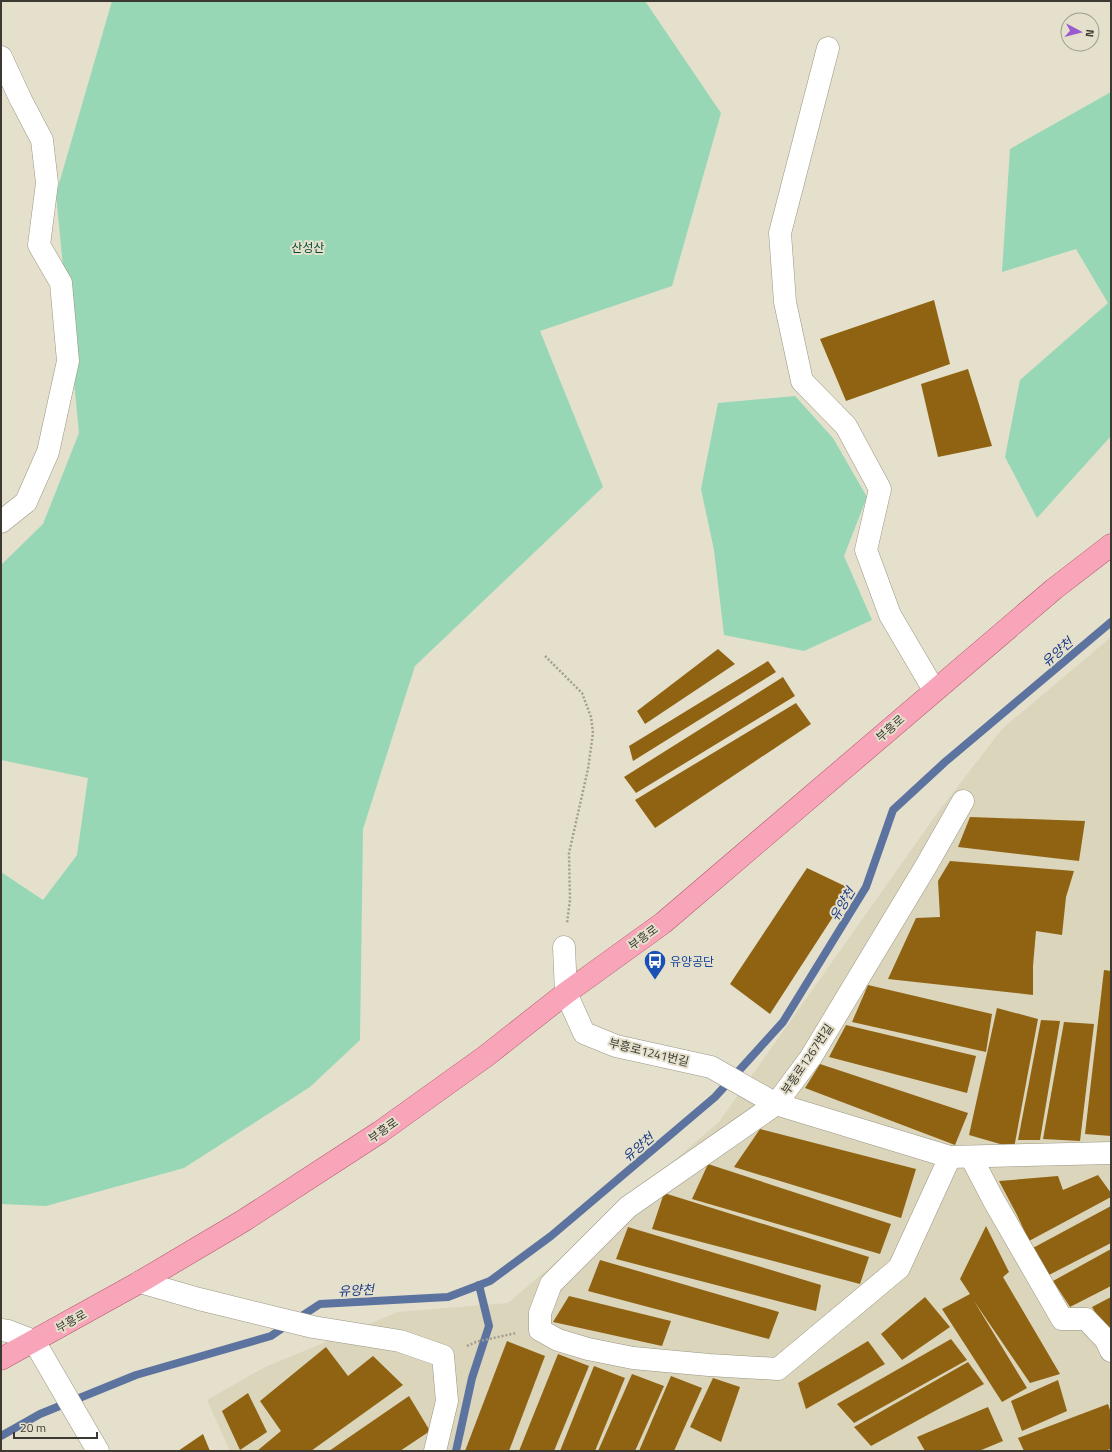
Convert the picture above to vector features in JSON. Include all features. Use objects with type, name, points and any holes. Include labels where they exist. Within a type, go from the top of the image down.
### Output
[{"type":"main road","name":"부흥로","points":[[1,1359],[140,1282],[244,1221],[380,1132],[486,1056],[566,992],[662,923],[1054,589],[1111,546]]},
{"type":"street","points":[[828,48],[780,233],[785,302],[802,381],[846,426],[880,489],[866,550],[890,615],[934,690]]},
{"type":"street","points":[[1,56],[21,100],[42,140],[47,183],[39,245],[60,283],[68,361],[48,452],[26,502],[1,522]]},
{"type":"street","name":"부흥로1267번길","points":[[963,801],[926,866],[811,1057],[776,1104],[950,1157],[1111,1153]]},
{"type":"street","points":[[564,947],[566,992]]},
{"type":"street","name":"부흥로1241번길","points":[[566,992],[584,1033],[616,1046],[711,1067],[776,1104]]},
{"type":"street","points":[[776,1104],[628,1207],[552,1284],[540,1313],[540,1330],[558,1340],[588,1349],[633,1358],[709,1365],[778,1369],[899,1268],[950,1157]]},
{"type":"street","points":[[971,1157],[994,1201],[1062,1319],[1086,1319],[1106,1340],[1111,1351]]},
{"type":"street","points":[[140,1282],[241,1310],[313,1327],[400,1341],[443,1356],[447,1401],[435,1451]]},
{"type":"street","points":[[1,1330],[8,1331],[34,1341],[98,1451]]},
{"type":"path","points":[[545,656],[582,693],[591,717],[593,733],[588,769],[569,853],[570,900],[564,947]]},
{"type":"path","points":[[476,1342],[513,1333]]},
{"type":"shaded area","points":[[1111,637],[1111,1451],[230,1451],[207,1400],[265,1367],[398,1312],[508,1303],[719,1122],[938,812],[1002,729]]},
{"type":"green space","name":"산성산","points":[[112,1],[645,1],[721,113],[672,286],[540,331],[603,487],[415,666],[363,829],[360,1040],[310,1087],[184,1168],[46,1206],[1,1204],[1,872],[43,900],[77,855],[88,778],[1,760],[1,565],[43,524],[79,433],[56,194]]},
{"type":"green space","points":[[1111,92],[1111,436],[1037,518],[1005,457],[1020,380],[1108,303],[1076,249],[1002,272],[1010,149]]},
{"type":"green space","points":[[795,396],[833,438],[867,497],[844,556],[872,620],[804,651],[724,635],[714,550],[701,489],[718,403]]},
{"type":"building","points":[[934,300],[950,364],[846,401],[820,339]]},
{"type":"building","points":[[968,369],[992,446],[938,457],[921,384]]},
{"type":"building","points":[[718,649],[735,664],[645,724],[637,711]]},
{"type":"building","points":[[768,661],[776,672],[633,761],[629,746]]},
{"type":"building","points":[[783,677],[795,696],[636,793],[624,777]]},
{"type":"building","points":[[796,703],[811,724],[655,828],[635,800]]},
{"type":"building","points":[[970,817],[1085,821],[1079,861],[958,847]]},
{"type":"building","points":[[950,861],[1074,871],[1066,897],[1062,935],[1036,931],[1033,966],[1033,995],[888,979],[916,918],[940,917],[938,881]]},
{"type":"building","points":[[807,868],[851,889],[770,1014],[730,984]]},
{"type":"building","points":[[1104,970],[1111,971],[1111,1136],[1085,1134]]},
{"type":"building","points":[[868,985],[992,1014],[986,1052],[852,1022]]},
{"type":"building","points":[[997,1008],[1038,1019],[1014,1148],[969,1135]]},
{"type":"building","points":[[1041,1020],[1060,1021],[1040,1140],[1018,1140]]},
{"type":"building","points":[[1064,1022],[1094,1024],[1080,1141],[1043,1139]]},
{"type":"building","points":[[846,1025],[976,1056],[967,1093],[829,1057]]},
{"type":"building","points":[[820,1064],[968,1113],[955,1145],[805,1088]]},
{"type":"building","points":[[760,1129],[916,1169],[901,1218],[734,1167]]},
{"type":"building","points":[[708,1164],[891,1224],[880,1254],[692,1199]]},
{"type":"building","points":[[1098,1175],[1111,1193],[1111,1197],[1029,1241],[999,1181],[1058,1176],[1063,1190]]},
{"type":"building","points":[[664,1193],[869,1257],[860,1284],[652,1229]]},
{"type":"building","points":[[1111,1206],[1111,1243],[1047,1276],[1031,1249]]},
{"type":"building","points":[[986,1226],[1009,1272],[1003,1277],[1060,1374],[1030,1383],[974,1301],[1027,1388],[1002,1402],[942,1309],[970,1294],[960,1279]]},
{"type":"building","points":[[628,1227],[821,1285],[816,1311],[616,1259]]},
{"type":"building","points":[[1111,1249],[1111,1286],[1070,1307],[1053,1281]]},
{"type":"building","points":[[600,1260],[779,1312],[769,1339],[588,1291]]},
{"type":"building","points":[[569,1296],[671,1321],[662,1346],[553,1322]]},
{"type":"building","points":[[925,1297],[950,1327],[902,1360],[881,1334]]},
{"type":"building","points":[[1111,1297],[1111,1332],[1108,1333],[1092,1307]]},
{"type":"building","points":[[951,1339],[967,1360],[854,1423],[837,1404]]},
{"type":"building","points":[[507,1341],[545,1356],[509,1451],[465,1451]]},
{"type":"building","points":[[868,1341],[885,1364],[806,1409],[798,1383]]},
{"type":"building","points":[[326,1347],[348,1376],[373,1356],[403,1385],[311,1451],[257,1451],[281,1431],[260,1401]]},
{"type":"building","points":[[558,1354],[589,1366],[554,1451],[519,1451]]},
{"type":"building","points":[[968,1362],[984,1384],[871,1446],[854,1427]]},
{"type":"building","points":[[594,1366],[625,1378],[595,1451],[560,1451]]},
{"type":"building","points":[[632,1374],[664,1386],[635,1451],[598,1451]]},
{"type":"building","points":[[671,1376],[702,1388],[674,1451],[639,1451]]},
{"type":"building","points":[[713,1378],[740,1387],[721,1442],[690,1427]]},
{"type":"building","points":[[1058,1380],[1067,1411],[1022,1431],[1011,1401]]},
{"type":"building","points":[[248,1393],[267,1432],[240,1450],[222,1411]]},
{"type":"building","points":[[409,1396],[430,1431],[400,1451],[329,1451]]},
{"type":"building","points":[[1108,1404],[1111,1413],[1111,1449],[1104,1451],[1024,1451],[1018,1438]]},
{"type":"building","points":[[988,1407],[1003,1441],[979,1451],[925,1451],[917,1437]]},
{"type":"building","points":[[203,1434],[210,1451],[178,1451]]},
{"type":"waterway","name":"유양천","points":[[297,1319],[320,1304],[448,1297],[490,1281],[551,1236],[715,1097],[783,1022],[866,887],[893,810],[945,762],[1111,622]]},
{"type":"waterway","points":[[456,1451],[472,1378],[489,1326],[479,1285]]},
{"type":"waterway","name":"유양천","points":[[1,1436],[40,1414],[136,1375],[271,1336],[287,1325]]},
{"type":"place","name":"유양공단","points":[[655,980]]}]
